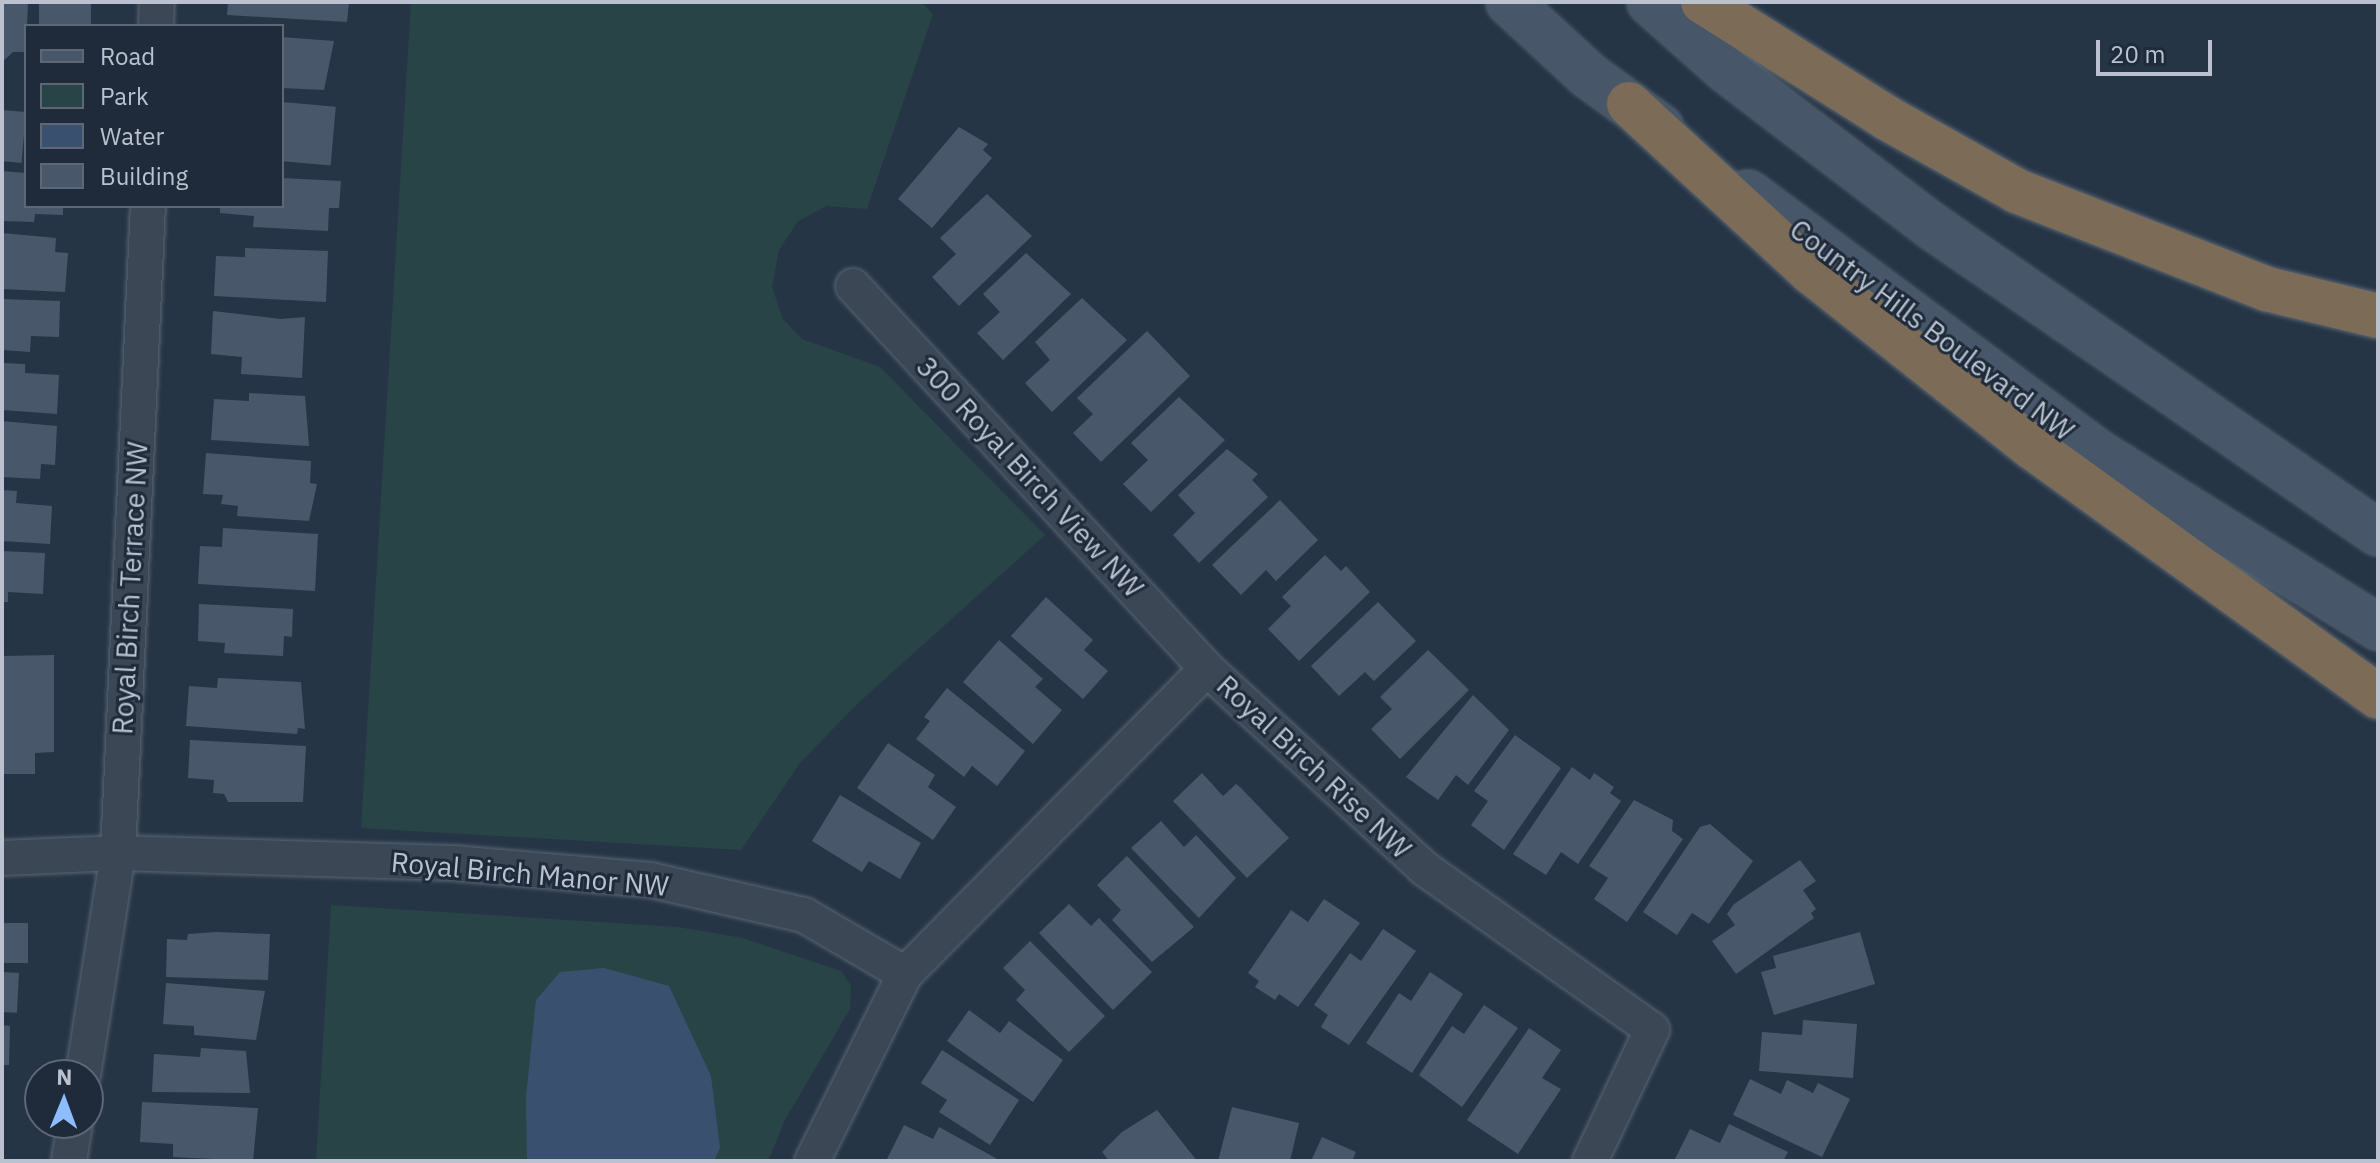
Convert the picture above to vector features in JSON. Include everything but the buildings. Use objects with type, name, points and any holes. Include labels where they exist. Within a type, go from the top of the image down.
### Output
[{"type":"highway","points":[[1703,2],[1887,118],[2017,191],[2267,289],[2378,316]]},
{"type":"highway","points":[[1629,104],[1811,272],[2020,438],[2378,697]]},
{"type":"main road","name":"Country Hills Boulevard NW","points":[[1509,2],[1588,75],[2098,453],[2378,627]]},
{"type":"main road","points":[[1650,2],[1728,71],[1933,227],[2378,533]]},
{"type":"street","points":[[156,24],[157,2]]},
{"type":"street","name":"Royal Birch Terrace NW","points":[[86,1059],[118,853],[148,208]]},
{"type":"street","name":"300 Royal Birch View NW","points":[[853,286],[1207,669]]},
{"type":"street","name":"Royal Birch Rise NW","points":[[905,974],[1207,669],[1425,869],[1652,1030],[1590,1161]]},
{"type":"street","points":[[2,858],[118,853]]},
{"type":"street","name":"Royal Birch Manor NW","points":[[118,853],[453,863],[651,880],[804,915],[905,974]]},
{"type":"street","points":[[812,1161],[905,974]]},
{"type":"street","points":[[69,1161],[72,1139]]},
{"type":"green space","points":[[411,2],[921,2],[933,14],[867,209],[827,206],[798,221],[779,250],[772,287],[783,319],[802,339],[880,367],[1045,535],[857,704],[800,763],[741,850],[361,828]]},
{"type":"green space","points":[[331,905],[678,927],[743,938],[841,971],[851,986],[850,1009],[785,1120],[768,1161],[316,1161]]},
{"type":"water","points":[[604,968],[669,986],[711,1076],[720,1148],[714,1161],[527,1161],[526,1097],[536,1000],[560,972]]}]
